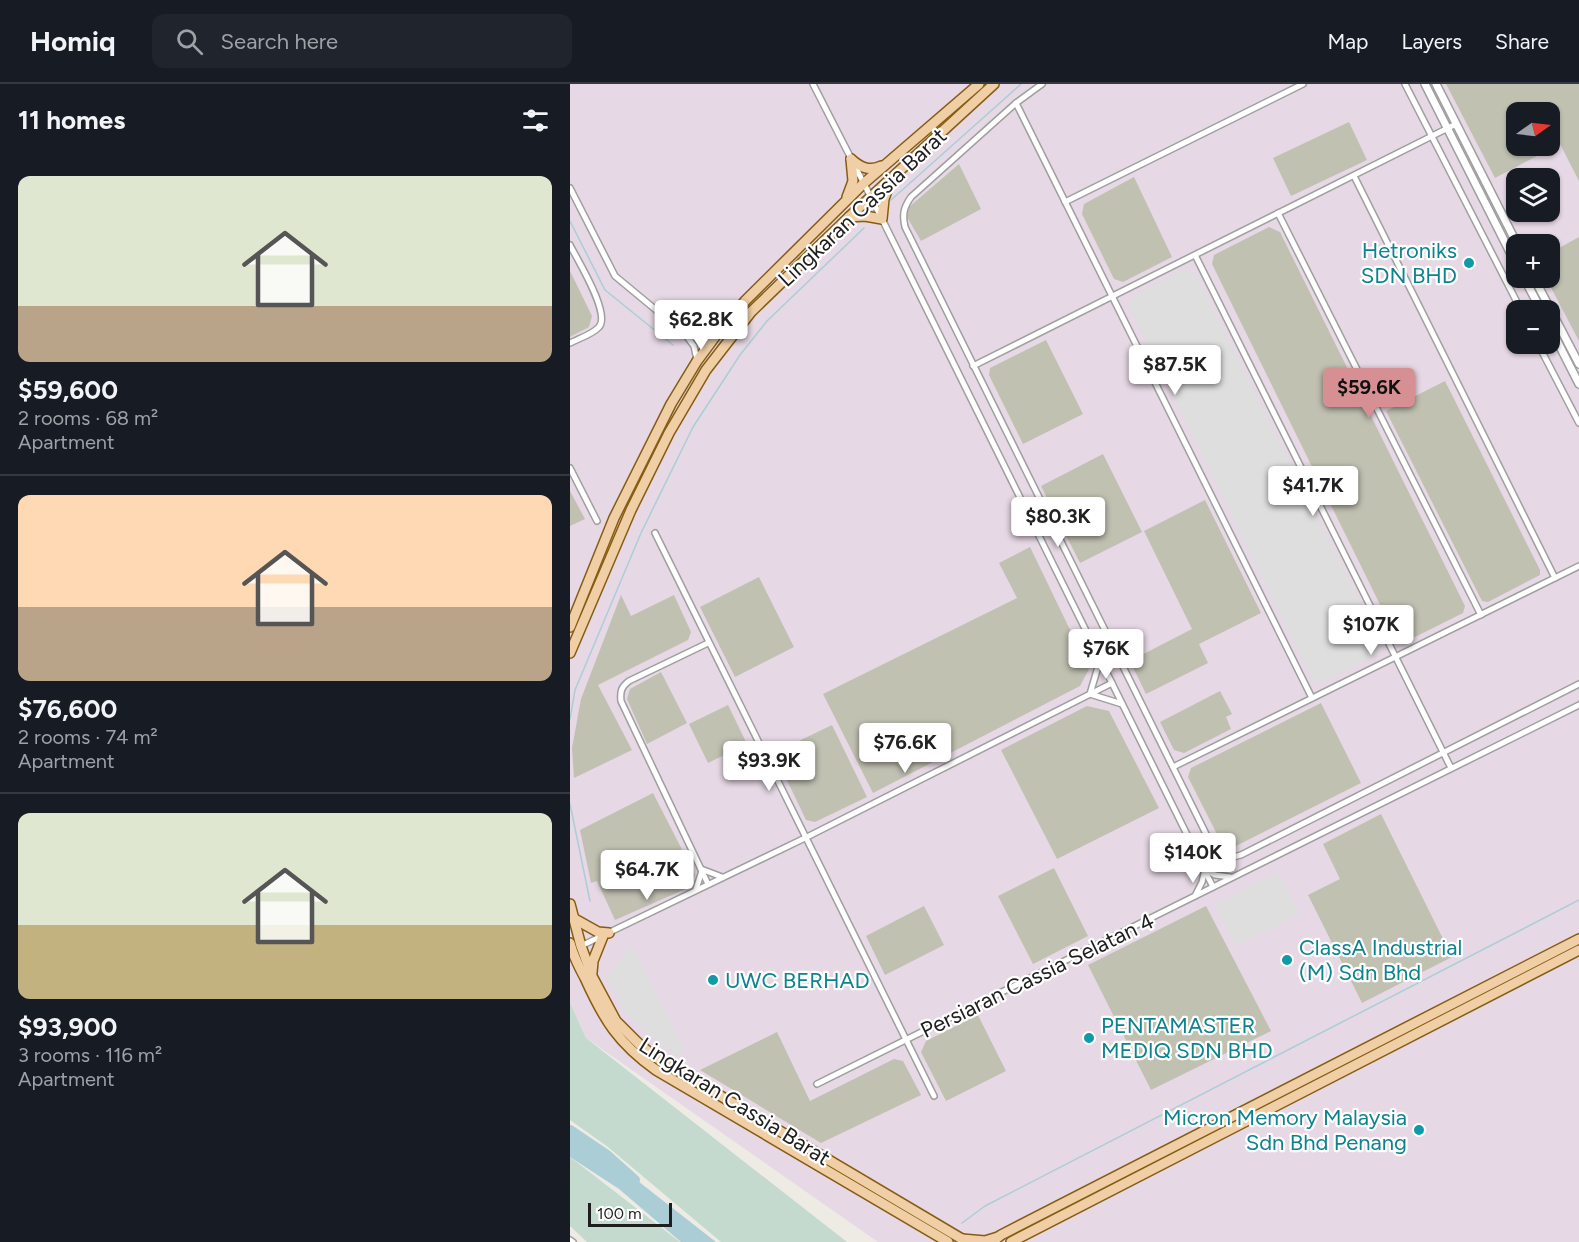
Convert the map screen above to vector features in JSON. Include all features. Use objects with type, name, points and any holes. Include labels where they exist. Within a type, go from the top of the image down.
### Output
[{"type":"main road","name":"Lingkaran Cassia Barat","points":[[570,627],[614,518],[672,404],[717,334],[746,300],[845,201],[979,84]]},
{"type":"main road","name":"Lingkaran Cassia Barat","points":[[570,653],[631,510],[669,433],[706,370],[751,312],[849,217],[994,84]]},
{"type":"main road","points":[[851,159],[867,169],[885,164]]},
{"type":"main road","points":[[845,201],[853,181],[851,159]]},
{"type":"main road","points":[[849,217],[865,216],[882,219],[884,199],[891,180]]},
{"type":"main road","name":"Lingkaran Cassia Barat","points":[[570,904],[592,976],[616,1021],[639,1044],[655,1057],[964,1240]]},
{"type":"main road","points":[[573,918],[606,934],[593,962],[592,976]]},
{"type":"main road","points":[[964,1240],[996,1239],[1579,939]]},
{"type":"main road","name":"Lingkaran Cassia Barat","points":[[570,943],[601,1014],[619,1038],[638,1057],[666,1076],[948,1242]]},
{"type":"main road","points":[[1011,1242],[1579,950]]},
{"type":"main road","points":[[1185,1141],[1183,1147],[1188,1151]]},
{"type":"street","points":[[813,84],[1213,887]]},
{"type":"street","points":[[1042,84],[1016,103],[911,197],[905,206],[903,216],[905,227],[1218,855],[1228,859],[1241,855],[1579,684]]},
{"type":"street","points":[[1065,202],[1303,84]]},
{"type":"street","points":[[1405,84],[1516,300]]},
{"type":"street","points":[[1425,84],[1506,244]]},
{"type":"street","points":[[1436,84],[1512,234]]},
{"type":"street","points":[[1016,103],[1312,698]]},
{"type":"street","points":[[973,366],[1456,124]]},
{"type":"street","points":[[1354,176],[1555,578]]},
{"type":"street","points":[[570,188],[615,276],[685,334],[694,346],[698,361]]},
{"type":"street","points":[[1278,213],[1481,615]]},
{"type":"street","points":[[570,245],[600,306],[603,321],[598,328],[570,343]]},
{"type":"street","points":[[1196,255],[1451,768]]},
{"type":"street","points":[[1539,288],[1579,364]]},
{"type":"street","points":[[685,334],[701,339],[717,334]]},
{"type":"street","points":[[1560,347],[1579,384]]},
{"type":"street","points":[[1543,354],[1579,423]]},
{"type":"street","points":[[570,468],[597,521]]},
{"type":"street","points":[[655,533],[934,1096]]},
{"type":"street","points":[[1173,767],[1579,566]]},
{"type":"street","points":[[708,643],[629,681],[624,685],[620,695],[708,884]]},
{"type":"street","points":[[1090,694],[1100,660]]},
{"type":"street","points":[[581,946],[805,838],[1112,683]]},
{"type":"street","points":[[1090,694],[1122,704]]},
{"type":"street","name":"Persiaran Cassia Selatan 4","points":[[817,1084],[1579,705]]},
{"type":"street","points":[[1204,869],[1215,875],[1232,878]]},
{"type":"street","points":[[1195,896],[1202,882],[1204,869]]},
{"type":"street","points":[[701,870],[722,877]]},
{"type":"street","points":[[696,890],[701,870]]},
{"type":"shaded area","points":[[570,84],[1579,84],[1579,1242],[878,1242],[586,1038],[570,1003]]},
{"type":"shaded area","points":[[1446,84],[1579,84],[1579,181],[1560,144],[1560,102],[1506,102],[1506,156],[1537,156],[1514,168],[1506,168],[1506,172],[1495,178]]},
{"type":"shaded area","points":[[1349,122],[1367,160],[1291,196],[1273,158]]},
{"type":"shaded area","points":[[959,164],[981,209],[921,241],[907,217],[909,207]]},
{"type":"shaded area","points":[[1134,177],[1172,257],[1123,282],[1114,279],[1082,214],[1084,204]]},
{"type":"shaded area","points":[[1269,227],[1280,232],[1465,606],[1463,613],[1407,641],[1397,639],[1212,264],[1214,255]]},
{"type":"shaded area","points":[[1579,237],[1579,341],[1560,305],[1560,300],[1558,300],[1551,288],[1560,288],[1560,247]]},
{"type":"shaded area","points":[[1184,269],[1196,274],[1382,645],[1377,654],[1321,683],[1312,679],[1129,306],[1132,297]]},
{"type":"shaded area","points":[[570,271],[592,316],[589,327],[570,337]]},
{"type":"shaded area","points":[[1046,340],[1083,414],[1023,444],[989,375],[990,368]]},
{"type":"shaded area","points":[[1445,381],[1540,570],[1540,575],[1488,602],[1482,601],[1386,411]]},
{"type":"shaded area","points":[[1103,454],[1142,532],[1080,563],[1041,486]]},
{"type":"shaded area","points":[[570,491],[585,519],[570,526]]},
{"type":"shaded area","points":[[1205,500],[1261,613],[1199,644],[1208,663],[1146,694],[1130,661],[1192,629],[1144,531]]},
{"type":"shaded area","points":[[1030,547],[1089,669],[1080,686],[873,793],[823,694],[1017,598],[999,563]]},
{"type":"shaded area","points":[[759,577],[794,647],[735,677],[700,607]]},
{"type":"shaded area","points":[[621,595],[631,616],[674,595],[691,632],[688,640],[598,685],[632,750],[574,778],[572,748],[581,699]]},
{"type":"shaded area","points":[[661,672],[687,723],[647,744],[627,699],[630,689]]},
{"type":"shaded area","points":[[1220,691],[1232,714],[1226,717],[1231,729],[1184,753],[1174,750],[1160,722]]},
{"type":"shaded area","points":[[1321,703],[1361,783],[1230,849],[1223,846],[1188,777],[1191,768]]},
{"type":"shaded area","points":[[728,705],[747,744],[708,763],[689,724]]},
{"type":"shaded area","points":[[1087,706],[1109,711],[1159,808],[1057,859],[1001,750]]},
{"type":"shaded area","points":[[832,725],[867,797],[815,822],[806,820],[774,753]]},
{"type":"shaded area","points":[[653,793],[695,875],[690,887],[615,920],[597,881],[591,883],[580,830]]},
{"type":"shaded area","points":[[1381,814],[1452,957],[1362,1003],[1308,895],[1340,879],[1323,844]]},
{"type":"shaded area","points":[[1054,868],[1088,936],[1033,964],[998,896]]},
{"type":"shaded area","points":[[1278,872],[1300,914],[1236,946],[1215,905]]},
{"type":"shaded area","points":[[924,906],[944,945],[885,975],[866,936]]},
{"type":"shaded area","points":[[1206,906],[1271,1031],[1151,1090],[1088,965]]},
{"type":"shaded area","points":[[632,946],[685,1051],[675,1056],[627,1015],[606,977]]},
{"type":"shaded area","points":[[570,1003],[586,1038],[847,1242],[721,1242],[608,1147],[570,1120]]},
{"type":"shaded area","points":[[978,1015],[1006,1071],[946,1101],[921,1052],[926,1041]]},
{"type":"shaded area","points":[[777,1032],[810,1101],[894,1059],[903,1061],[921,1095],[821,1143],[700,1070]]},
{"type":"shaded area","points":[[570,1157],[680,1242],[587,1242],[570,1226]]},
{"type":"water","points":[[570,1128],[716,1242],[681,1242],[619,1189],[570,1157]]},
{"type":"waterway","points":[[891,200],[1021,84]]},
{"type":"waterway","points":[[570,221],[605,290],[673,345]]},
{"type":"waterway","points":[[570,719],[575,690],[641,533],[693,427],[740,355],[767,321],[864,228]]},
{"type":"waterway","points":[[570,804],[590,901]]},
{"type":"waterway","points":[[962,1223],[985,1206],[1579,900]]},
{"type":"waterway","points":[[570,1130],[607,1155],[635,1180]]},
{"type":"place","name":"Hetroniks SDN BHD","points":[[1469,263]]},
{"type":"place","name":"ClassA Industrial (M) Sdn Bhd","points":[[1287,960]]},
{"type":"place","name":"UWC BERHAD","points":[[713,980]]},
{"type":"place","name":"PENTAMASTER MEDIQ SDN BHD","points":[[1089,1038]]},
{"type":"place","name":"Micron Memory Malaysia Sdn Bhd Penang","points":[[1419,1130]]}]
